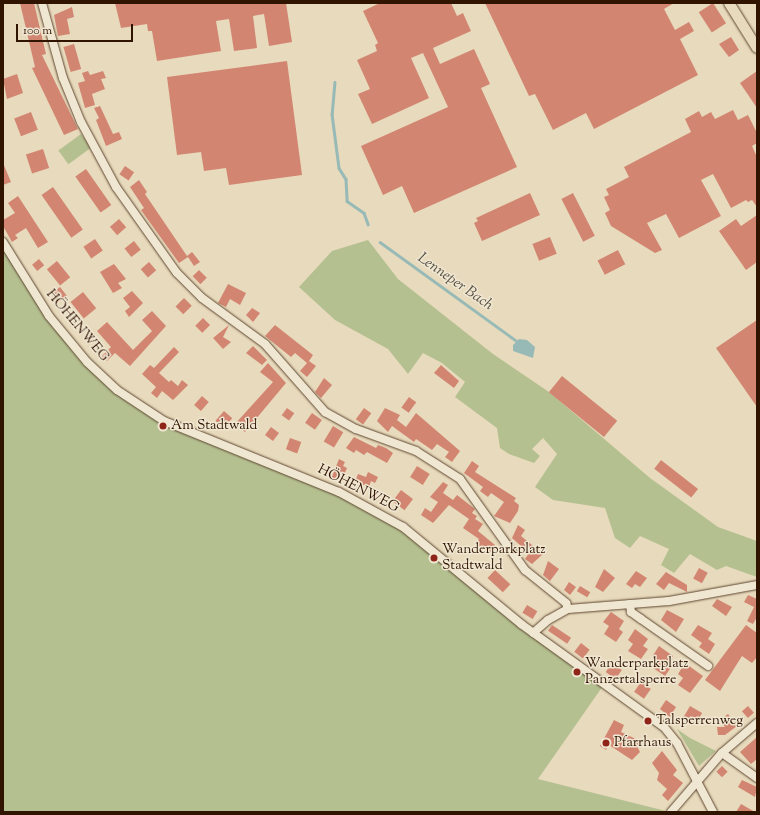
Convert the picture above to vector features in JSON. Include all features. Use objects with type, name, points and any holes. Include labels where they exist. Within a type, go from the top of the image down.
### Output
[{"type":"main road","points":[[729,3],[757,48]]},
{"type":"street","points":[[42,3],[63,78],[88,136],[116,187],[177,273],[202,298],[264,344],[325,412],[356,429],[416,450],[460,479],[525,570],[566,603],[568,609]]},
{"type":"street","name":"HÖHENWEG","points":[[3,242],[28,286],[64,335],[97,371],[137,405],[164,421],[316,482],[373,509],[403,527],[448,560],[533,633],[664,727],[677,742],[713,812]]},
{"type":"street","points":[[533,633],[548,620],[568,609],[670,601],[757,585]]},
{"type":"street","points":[[630,604],[631,612],[708,666]]},
{"type":"street","points":[[672,812],[722,753],[757,723]]},
{"type":"street","points":[[722,753],[757,778]]},
{"type":"green space","points":[[81,134],[91,148],[68,164],[58,150]]},
{"type":"green space","points":[[368,240],[398,279],[493,354],[549,392],[650,478],[718,527],[757,541],[757,577],[726,566],[717,570],[690,554],[674,573],[661,565],[669,549],[640,536],[630,548],[615,538],[605,508],[553,500],[535,487],[557,454],[543,438],[532,449],[540,456],[534,463],[509,454],[500,448],[497,428],[455,397],[465,382],[442,363],[423,353],[408,374],[388,349],[335,320],[299,287],[332,251]]},
{"type":"green space","points":[[3,242],[28,286],[87,362],[145,410],[316,482],[403,527],[521,624],[605,683],[538,779],[670,812],[3,812]]},
{"type":"green space","points":[[677,729],[690,738],[716,751],[699,766]]},
{"type":"water","points":[[519,339],[527,340],[535,347],[533,358],[513,351],[513,345]]},
{"type":"building","points":[[20,3],[34,3],[46,54],[42,55],[78,129],[64,135],[32,68],[35,67]]},
{"type":"building","points":[[115,3],[286,3],[292,42],[269,46],[264,14],[253,16],[257,48],[234,51],[229,19],[216,21],[221,51],[157,61],[152,31],[148,31],[147,24],[121,28]]},
{"type":"building","points":[[380,3],[451,3],[457,16],[463,13],[471,31],[433,48],[440,64],[474,49],[490,84],[481,88],[517,167],[414,213],[402,186],[383,195],[361,146],[448,107],[423,53],[411,58],[429,98],[372,124],[358,94],[370,89],[357,60],[377,51],[375,45],[378,43],[363,11]]},
{"type":"building","points":[[485,3],[674,3],[664,9],[675,30],[689,22],[694,31],[680,39],[698,75],[594,129],[586,113],[553,130],[535,94],[529,96]]},
{"type":"building","points":[[713,3],[726,23],[712,32],[699,12]]},
{"type":"building","points":[[72,7],[74,17],[67,19],[70,34],[58,36],[54,15]]},
{"type":"building","points":[[731,37],[739,50],[729,57],[719,44]]},
{"type":"building","points":[[74,44],[81,69],[71,72],[63,47]]},
{"type":"building","points":[[287,61],[302,175],[229,185],[226,168],[204,171],[201,152],[177,155],[167,77]]},
{"type":"building","points":[[88,71],[90,75],[103,71],[106,78],[101,79],[105,89],[92,94],[95,105],[85,108],[78,83],[85,81],[82,73]]},
{"type":"building","points":[[757,71],[757,108],[740,83]]},
{"type":"building","points":[[17,74],[23,93],[7,99],[3,79]]},
{"type":"building","points":[[100,106],[113,134],[119,132],[122,139],[106,146],[96,120],[99,118],[94,108]]},
{"type":"building","points":[[733,110],[738,120],[748,115],[757,133],[757,143],[752,146],[757,157],[757,207],[752,200],[748,202],[746,200],[731,208],[713,174],[701,180],[721,216],[679,238],[666,214],[647,223],[662,250],[655,253],[611,226],[605,213],[610,210],[604,197],[609,195],[606,189],[629,177],[624,167],[691,132],[685,119],[699,111],[702,117],[711,112],[715,119]]},
{"type":"building","points":[[31,112],[38,130],[21,136],[14,118]]},
{"type":"building","points":[[43,149],[49,168],[32,174],[26,155]]},
{"type":"building","points":[[3,163],[11,182],[3,185]]},
{"type":"building","points":[[125,166],[134,172],[129,180],[119,174]]},
{"type":"building","points":[[86,169],[111,205],[101,212],[75,176]]},
{"type":"building","points":[[139,180],[147,192],[145,194],[187,256],[192,252],[200,262],[194,266],[188,257],[179,263],[141,210],[144,208],[130,187]]},
{"type":"building","points":[[53,187],[83,230],[71,238],[42,195]]},
{"type":"building","points":[[530,193],[540,215],[482,241],[474,223],[478,221],[476,218]]},
{"type":"building","points":[[573,193],[595,236],[583,242],[561,199]]},
{"type":"building","points":[[18,196],[48,242],[38,248],[26,228],[15,235],[18,238],[12,242],[3,226],[3,220],[15,213],[8,203]]},
{"type":"building","points":[[757,215],[757,262],[746,270],[719,231],[736,219],[741,226]]},
{"type":"building","points":[[119,219],[126,227],[117,235],[110,227]]},
{"type":"building","points":[[550,237],[557,254],[539,261],[532,244]]},
{"type":"building","points":[[95,239],[103,251],[91,258],[83,247]]},
{"type":"building","points":[[134,241],[141,250],[131,257],[125,248]]},
{"type":"building","points":[[618,250],[625,264],[605,275],[598,260]]},
{"type":"building","points":[[39,259],[44,265],[37,271],[32,265]]},
{"type":"building","points":[[57,261],[70,277],[60,286],[47,269]]},
{"type":"building","points":[[149,262],[156,270],[148,278],[141,269]]},
{"type":"building","points":[[114,264],[126,279],[118,283],[122,288],[113,293],[100,272]]},
{"type":"building","points":[[199,270],[207,278],[200,284],[193,276]]},
{"type":"building","points":[[228,284],[246,293],[240,305],[230,299],[226,307],[218,303]]},
{"type":"building","points":[[60,287],[67,296],[60,301],[53,293]]},
{"type":"building","points":[[132,291],[143,303],[129,317],[125,311],[130,307],[123,298]]},
{"type":"building","points":[[83,292],[96,308],[84,318],[71,302]]},
{"type":"building","points":[[184,298],[192,306],[183,314],[176,306]]},
{"type":"building","points":[[252,308],[260,313],[253,322],[246,315]]},
{"type":"building","points":[[152,311],[166,326],[130,366],[115,353],[107,361],[102,356],[111,347],[97,331],[107,322],[133,350],[152,331],[142,320]]},
{"type":"building","points":[[203,318],[210,325],[202,333],[195,326]]},
{"type":"building","points":[[757,320],[757,407],[716,348]]},
{"type":"building","points":[[229,325],[223,337],[231,342],[223,349],[213,338]]},
{"type":"building","points":[[275,325],[313,355],[309,361],[316,366],[307,377],[300,371],[307,363],[295,353],[291,357],[265,336]]},
{"type":"building","points":[[253,346],[267,360],[262,365],[246,353]]},
{"type":"building","points":[[174,347],[179,352],[159,373],[169,382],[171,380],[178,386],[182,380],[188,385],[173,400],[162,391],[157,398],[151,393],[156,387],[142,374],[150,365],[154,368]]},
{"type":"building","points":[[268,363],[286,383],[245,432],[235,424],[273,382],[260,372]]},
{"type":"building","points":[[441,365],[459,381],[454,388],[434,373]]},
{"type":"building","points":[[562,376],[617,421],[604,437],[549,392]]},
{"type":"building","points":[[324,378],[332,385],[321,398],[315,392]]},
{"type":"building","points":[[202,396],[209,402],[201,411],[194,405]]},
{"type":"building","points":[[409,397],[416,402],[409,413],[401,408]]},
{"type":"building","points":[[287,408],[294,413],[289,421],[282,415]]},
{"type":"building","points":[[364,408],[371,413],[363,425],[356,419]]},
{"type":"building","points":[[385,408],[400,415],[397,420],[406,427],[416,413],[460,451],[452,462],[445,457],[449,452],[437,444],[432,450],[416,439],[414,442],[392,426],[388,432],[377,421]]},
{"type":"building","points":[[224,411],[232,418],[224,428],[215,421]]},
{"type":"building","points":[[312,413],[322,420],[315,430],[305,423]]},
{"type":"building","points":[[333,426],[343,432],[334,448],[324,441]]},
{"type":"building","points":[[271,427],[279,433],[273,441],[265,435]]},
{"type":"building","points":[[354,437],[376,448],[378,445],[386,448],[393,453],[387,463],[367,452],[364,455],[356,450],[354,453],[346,448]]},
{"type":"building","points":[[290,438],[301,442],[297,453],[286,449]]},
{"type":"building","points":[[339,459],[345,462],[343,466],[347,468],[343,477],[339,475],[336,481],[331,479]]},
{"type":"building","points":[[661,460],[698,489],[691,498],[654,469]]},
{"type":"building","points":[[472,461],[479,466],[475,472],[516,498],[514,501],[519,505],[518,511],[510,523],[494,516],[504,502],[491,493],[488,497],[480,491],[483,487],[464,473]]},
{"type":"building","points":[[417,466],[430,474],[423,485],[410,477]]},
{"type":"building","points":[[368,472],[378,477],[375,483],[371,481],[369,487],[355,482],[358,474],[366,477]]},
{"type":"building","points":[[443,482],[448,485],[443,493],[453,500],[457,495],[475,509],[472,513],[477,516],[475,519],[483,524],[478,531],[495,545],[490,553],[476,544],[479,539],[463,528],[469,519],[449,505],[433,523],[421,515],[425,508],[431,512],[438,502],[430,497]]},
{"type":"building","points":[[401,490],[413,499],[405,510],[393,501]]},
{"type":"building","points":[[518,525],[525,530],[521,536],[543,554],[532,564],[525,559],[529,553],[512,538]]},
{"type":"building","points":[[548,561],[559,569],[550,581],[543,575]]},
{"type":"building","points":[[699,568],[708,573],[702,583],[693,578]]},
{"type":"building","points":[[604,569],[615,578],[603,592],[595,587]]},
{"type":"building","points":[[495,570],[510,584],[503,592],[487,578]]},
{"type":"building","points":[[636,571],[647,578],[640,587],[635,584],[632,588],[626,584]]},
{"type":"building","points":[[666,572],[687,585],[687,592],[669,583],[664,590],[656,584]]},
{"type":"building","points":[[569,582],[576,587],[570,595],[564,590]]},
{"type":"building","points":[[580,586],[590,592],[587,597],[577,591]]},
{"type":"building","points":[[748,595],[757,599],[757,617],[753,624],[747,621],[754,607],[744,602]]},
{"type":"building","points":[[717,599],[732,607],[726,616],[712,606]]},
{"type":"building","points":[[527,605],[537,611],[533,619],[522,613]]},
{"type":"building","points":[[667,610],[684,619],[676,632],[661,620]]},
{"type":"building","points":[[611,612],[624,621],[619,629],[623,632],[616,642],[604,634],[609,626],[603,622]]},
{"type":"building","points":[[552,625],[571,638],[567,644],[548,631]]},
{"type":"building","points":[[698,625],[712,633],[708,639],[715,644],[709,654],[699,647],[702,643],[691,635]]},
{"type":"building","points":[[746,625],[757,633],[757,657],[752,663],[742,656],[720,691],[705,680]]},
{"type":"building","points":[[635,629],[648,639],[643,646],[648,649],[641,659],[628,651],[633,644],[628,640]]},
{"type":"building","points":[[581,643],[590,650],[583,658],[574,652]]},
{"type":"building","points":[[659,646],[673,656],[668,663],[672,666],[665,676],[653,668],[658,661],[652,657]]},
{"type":"building","points":[[612,663],[622,670],[616,679],[606,672]]},
{"type":"building","points":[[685,663],[703,676],[690,693],[678,685],[683,678],[678,674]]},
{"type":"building","points":[[641,682],[651,689],[644,699],[634,692]]},
{"type":"building","points":[[666,700],[676,707],[670,717],[660,709]]},
{"type":"building","points":[[690,706],[702,713],[696,724],[684,717]]},
{"type":"building","points":[[748,706],[754,713],[748,718],[742,711]]},
{"type":"building","points":[[728,714],[737,726],[725,735],[718,735],[717,727],[725,727],[720,720]]},
{"type":"building","points":[[614,720],[624,725],[621,732],[640,741],[637,746],[640,752],[632,760],[609,745],[606,750],[600,746]]},
{"type":"building","points":[[757,737],[757,759],[751,764],[740,752]]},
{"type":"building","points":[[662,751],[677,770],[673,775],[683,783],[668,801],[662,795],[667,789],[657,780],[659,773],[652,763]]},
{"type":"building","points":[[722,766],[728,772],[722,777],[716,772]]},
{"type":"building","points":[[742,780],[757,787],[755,797],[738,787]]},
{"type":"building","points":[[741,804],[755,812],[736,812]]},
{"type":"waterway","name":"Lenneper Bach","points":[[335,82],[332,114],[339,168],[346,179],[347,201],[364,213],[368,224]]},
{"type":"waterway","name":"Lenneper Bach","points":[[380,242],[517,341]]},
{"type":"place","name":"Am Stadtwald","points":[[163,426]]},
{"type":"place","name":"Wanderparkplatz Stadtwald","points":[[434,558]]},
{"type":"place","name":"Wanderparkplatz Panzertalsperre","points":[[577,672]]},
{"type":"place","name":"Talsperrenweg","points":[[648,721]]},
{"type":"place","name":"Pfarrhaus","points":[[606,743]]}]
